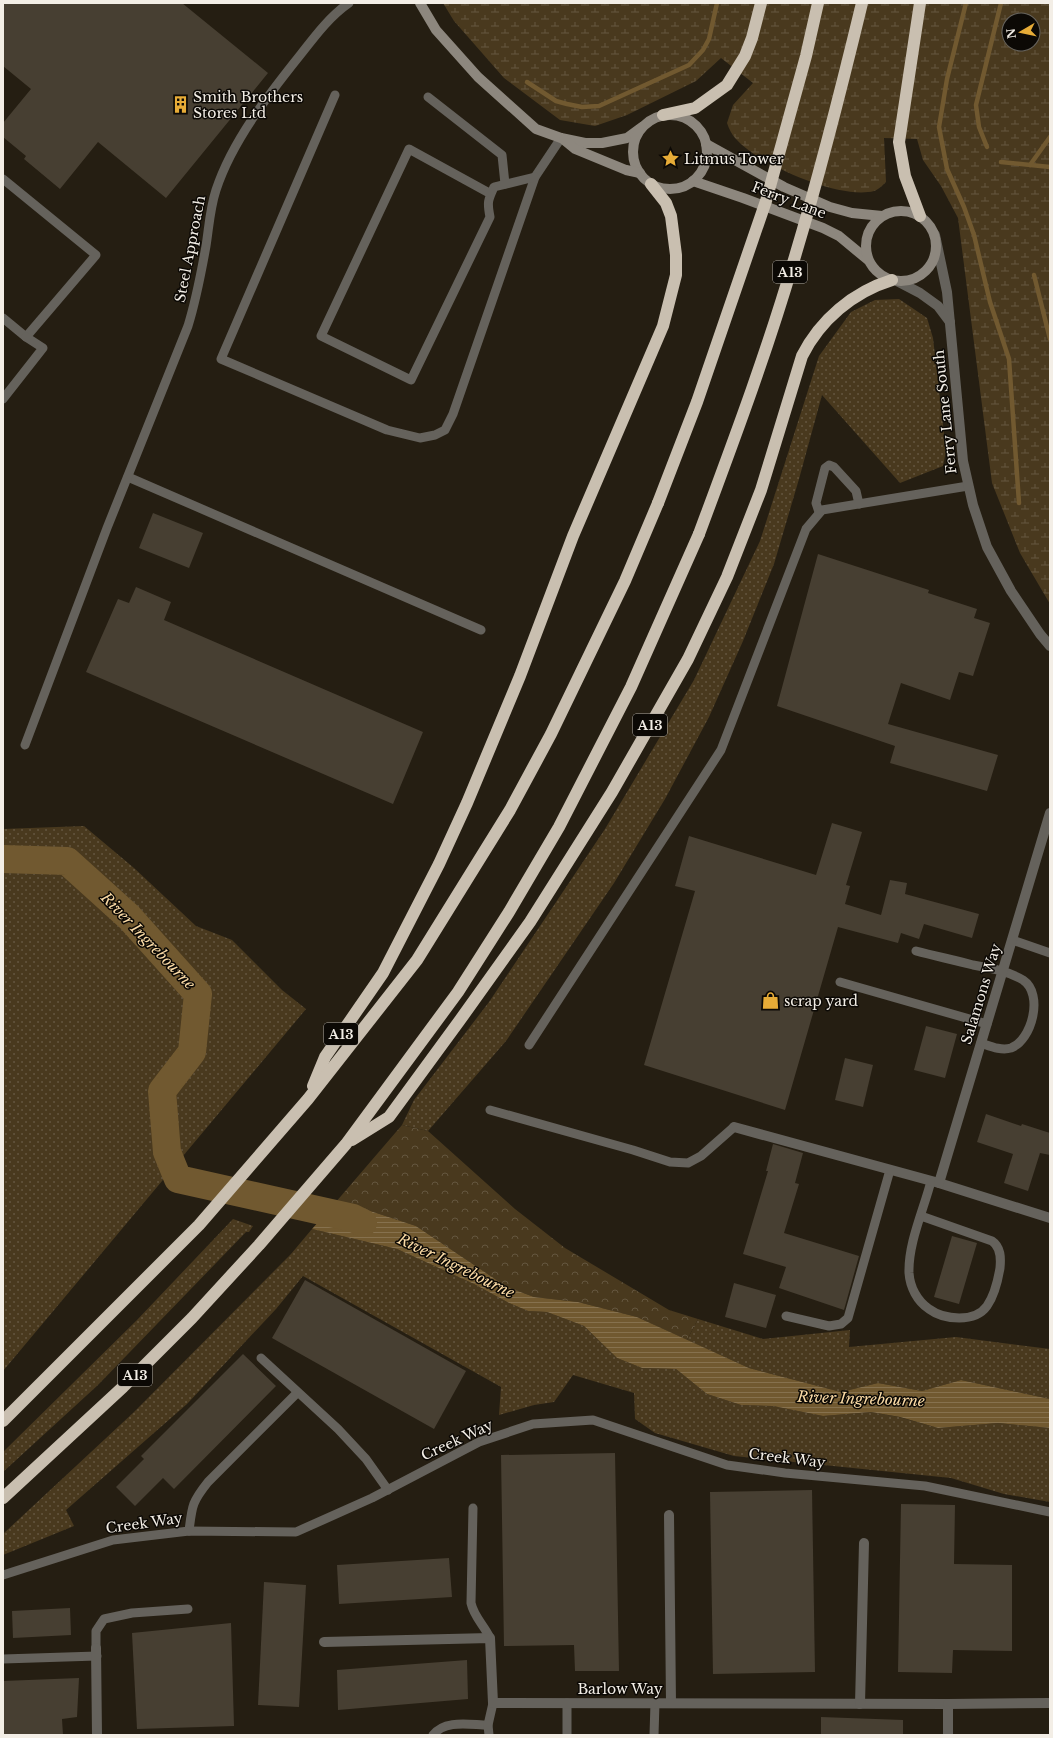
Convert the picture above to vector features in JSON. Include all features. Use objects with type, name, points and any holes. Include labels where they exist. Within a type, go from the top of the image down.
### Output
[{"type":"highway","points":[[662,115],[695,108],[726,85],[745,56],[752,38],[761,3]]},
{"type":"highway","name":"A13","points":[[3,1421],[199,1225],[308,1099],[416,960],[510,810],[551,734],[625,581],[658,503],[697,402],[766,201],[806,56],[818,3]]},
{"type":"highway","name":"A13","points":[[3,1498],[134,1376],[192,1318],[259,1245],[346,1144],[458,992],[510,912],[559,827],[631,687],[699,534],[747,406],[793,263],[834,119],[862,3]]},
{"type":"highway","points":[[920,3],[899,142],[905,176],[920,216]]},
{"type":"highway","name":"A13","points":[[308,1099],[325,1057],[383,973],[439,864],[467,803],[520,676],[573,536],[663,326],[676,275],[676,255],[669,210],[662,197],[652,184]]},
{"type":"highway","name":"A13","points":[[346,1144],[389,1117],[530,922],[612,792],[688,659],[708,620],[727,577],[762,490],[802,356],[810,341],[834,313],[853,298],[874,285],[894,281]]},
{"type":"street","points":[[420,3],[436,30],[478,78],[536,129],[561,138],[585,143],[602,143],[627,138],[642,127],[652,120],[662,115],[674,115],[685,118],[695,124],[702,133],[706,144],[707,154],[705,164],[693,181],[684,186],[673,189],[662,188],[652,184],[640,173],[634,162],[633,150],[636,138],[642,127]]},
{"type":"street","points":[[561,138],[575,149],[626,170],[640,173]]},
{"type":"street","name":"Ferry Lane","points":[[706,144],[784,187],[830,207],[852,213],[882,216]]},
{"type":"street","name":"Ferry Lane","points":[[693,181],[822,228],[839,236],[868,260]]},
{"type":"street","points":[[894,281],[908,280],[919,276],[928,268],[934,258],[936,247],[935,235],[929,224],[920,216],[912,212],[902,210],[882,216],[869,230],[866,240],[868,260],[874,269],[882,276],[920,293],[938,306],[950,322]]},
{"type":"street","name":"Ferry Lane South","points":[[935,235],[947,292],[963,461],[973,505],[987,547],[1011,591],[1040,634],[1050,646]]},
{"type":"street","name":"Salamons Way","points":[[935,1182],[987,1024],[1050,813]]},
{"type":"street","points":[[734,1127],[935,1182],[1050,1218]]},
{"type":"street","points":[[669,1515],[671,1703]]},
{"type":"street","points":[[860,1704],[864,1542]]},
{"type":"street","points":[[324,1642],[490,1638],[492,1703]]},
{"type":"street","points":[[97,1652],[97,1735]]},
{"type":"street","name":"Barlow Way","points":[[492,1703],[1050,1703]]},
{"type":"street","points":[[948,1704],[948,1735]]},
{"type":"lane","name":"Steel Approach","points":[[25,745],[107,528],[188,326],[197,295],[210,212],[216,190],[225,167],[239,138],[286,73],[342,5]]},
{"type":"lane","points":[[335,96],[221,359],[387,430],[420,438],[435,435],[445,430],[453,414],[535,177],[561,138]]},
{"type":"lane","points":[[428,97],[502,155],[505,184]]},
{"type":"lane","points":[[491,194],[409,149],[321,336],[411,380],[490,217],[487,202],[491,194],[494,187],[535,177]]},
{"type":"lane","points":[[4,181],[96,255],[26,337]]},
{"type":"lane","points":[[3,318],[26,337],[43,348],[3,400]]},
{"type":"lane","points":[[820,512],[816,502],[825,468],[829,465],[834,467],[856,492],[859,504]]},
{"type":"lane","points":[[128,477],[481,630]]},
{"type":"lane","points":[[529,1045],[721,750],[804,532],[820,512],[968,486]]},
{"type":"lane","points":[[1012,940],[1050,953]]},
{"type":"lane","points":[[916,952],[1002,971],[1023,981],[1030,987],[1033,994],[1034,1004],[1031,1020],[1019,1044],[1009,1048],[1001,1048],[981,1042]]},
{"type":"lane","points":[[840,982],[987,1024]]},
{"type":"lane","points":[[490,1110],[633,1150],[670,1162],[688,1163],[701,1156],[734,1127]]},
{"type":"lane","points":[[786,1316],[829,1326],[841,1324],[848,1318],[890,1170]]},
{"type":"lane","points":[[921,1216],[996,1243],[1001,1260],[999,1275],[987,1307],[975,1316],[966,1319],[940,1314],[929,1309],[918,1299],[912,1286],[909,1274],[910,1259],[921,1216],[935,1182]]},
{"type":"lane","points":[[260,1358],[338,1429],[366,1459],[388,1490]]},
{"type":"lane","points":[[188,1531],[192,1505],[196,1497],[208,1482],[297,1393]]},
{"type":"lane","name":"Creek Way","points":[[3,1575],[113,1540],[188,1531],[296,1532],[388,1490],[479,1442],[533,1424],[593,1420],[727,1465],[785,1473],[925,1486],[1050,1512]]},
{"type":"lane","points":[[473,1508],[471,1603],[473,1612],[485,1627],[490,1638]]},
{"type":"lane","points":[[3,1659],[97,1652],[96,1631],[104,1618],[132,1613],[188,1609]]},
{"type":"lane","points":[[489,1735],[488,1725],[492,1703]]},
{"type":"lane","points":[[567,1703],[567,1735]]},
{"type":"lane","points":[[654,1735],[655,1703]]},
{"type":"lane","points":[[433,1735],[441,1727],[448,1725],[488,1725]]},
{"type":"green space","points":[[443,3],[1050,3],[1050,604],[1020,553],[992,483],[958,218],[941,186],[923,160],[917,139],[884,138],[886,182],[879,189],[874,191],[859,192],[841,190],[801,178],[781,169],[747,149],[736,139],[727,123],[733,105],[753,83],[721,58],[696,81],[627,115],[595,126],[560,120],[504,78],[454,21]]},
{"type":"green space","points":[[899,299],[927,318],[933,338],[946,451],[943,466],[900,483],[822,395],[774,564],[743,641],[709,717],[665,799],[614,883],[506,1041],[428,1131],[402,1125],[414,1100],[489,1002],[605,829],[694,680],[760,541],[819,356],[851,312],[875,300]]},
{"type":"green space","points":[[84,826],[134,868],[196,926],[232,940],[282,990],[306,1009],[3,1371],[3,829]]},
{"type":"green space","points":[[402,1125],[428,1131],[515,1209],[565,1248],[669,1310],[698,1319],[687,1340],[637,1317],[578,1302],[534,1297],[507,1287],[416,1226],[346,1203],[335,1203]]},
{"type":"green space","points":[[233,1219],[253,1226],[249,1232],[246,1232],[98,1385],[3,1472],[3,1452],[137,1320]]},
{"type":"green space","points":[[312,1229],[397,1249],[474,1284],[509,1303],[528,1311],[547,1312],[584,1326],[617,1358],[642,1368],[676,1369],[707,1394],[741,1405],[773,1406],[823,1416],[871,1412],[899,1417],[938,1428],[998,1423],[1050,1428],[1050,1502],[1004,1494],[951,1478],[734,1456],[655,1433],[635,1419],[634,1393],[573,1375],[554,1402],[534,1405],[499,1415],[501,1387],[303,1276],[276,1309],[187,1404],[66,1510],[74,1526],[3,1555],[3,1534],[134,1412],[291,1254]]},
{"type":"green space","points":[[698,1319],[763,1339],[850,1330],[849,1347],[956,1337],[1050,1349],[1050,1399],[961,1380],[922,1391],[878,1383],[841,1392],[749,1368],[687,1340]]},
{"type":"water","points":[[335,1203],[346,1203],[416,1226],[507,1287],[534,1297],[578,1302],[637,1317],[749,1368],[841,1392],[878,1383],[922,1391],[961,1380],[1050,1399],[1050,1428],[998,1423],[938,1428],[900,1417],[871,1412],[823,1416],[773,1406],[741,1405],[707,1394],[676,1369],[642,1368],[617,1358],[584,1326],[547,1312],[528,1311],[509,1303],[474,1284],[397,1249],[312,1229]]},
{"type":"building","points":[[3,3],[182,3],[268,73],[166,198],[98,142],[60,189],[24,159],[26,156],[3,137],[3,123],[31,89],[3,66]]},
{"type":"building","points":[[153,513],[203,533],[189,568],[139,548]]},
{"type":"building","points":[[818,554],[929,590],[928,593],[977,609],[974,618],[990,623],[973,676],[959,672],[950,700],[901,683],[888,724],[998,755],[987,791],[890,763],[895,746],[777,706]]},
{"type":"building","points":[[136,587],[171,602],[164,620],[423,732],[393,804],[86,672],[118,599],[129,603]]},
{"type":"building","points":[[832,823],[862,832],[846,885],[850,886],[845,904],[881,915],[890,880],[907,883],[905,894],[979,914],[972,938],[924,924],[919,939],[901,933],[898,943],[838,927],[785,1110],[644,1065],[695,891],[675,886],[689,836],[816,875]]},
{"type":"building","points":[[926,1026],[957,1034],[945,1078],[914,1070]]},
{"type":"building","points":[[845,1058],[873,1065],[863,1107],[835,1100]]},
{"type":"building","points":[[986,1114],[1021,1126],[1022,1124],[1050,1133],[1050,1155],[1040,1153],[1028,1191],[1004,1183],[1013,1154],[977,1142]]},
{"type":"building","points":[[773,1144],[803,1153],[795,1183],[799,1184],[784,1233],[859,1256],[844,1310],[779,1288],[786,1267],[743,1254],[768,1171],[766,1171]]},
{"type":"building","points":[[952,1236],[977,1243],[959,1304],[934,1297]]},
{"type":"building","points":[[305,1280],[466,1371],[434,1429],[272,1338]]},
{"type":"building","points":[[734,1283],[776,1295],[766,1328],[725,1317]]},
{"type":"building","points":[[243,1354],[276,1386],[174,1489],[163,1478],[135,1506],[116,1487],[144,1459],[141,1456]]},
{"type":"building","points":[[615,1453],[619,1671],[575,1671],[574,1645],[504,1646],[501,1455]]},
{"type":"building","points":[[812,1490],[815,1672],[713,1674],[710,1492]]},
{"type":"building","points":[[901,1504],[955,1505],[954,1564],[1012,1565],[1012,1651],[953,1650],[952,1673],[898,1672]]},
{"type":"building","points":[[449,1558],[452,1597],[339,1604],[337,1565]]},
{"type":"building","points":[[264,1582],[306,1585],[299,1707],[258,1705]]},
{"type":"building","points":[[70,1608],[71,1635],[13,1638],[12,1611]]},
{"type":"building","points":[[231,1623],[234,1726],[137,1729],[132,1633]]},
{"type":"building","points":[[467,1660],[468,1699],[338,1710],[337,1670]]},
{"type":"building","points":[[79,1678],[77,1717],[62,1719],[63,1735],[3,1735],[3,1681]]},
{"type":"building","points":[[821,1717],[903,1720],[903,1735],[821,1735]]},
{"type":"waterway","points":[[527,82],[556,101],[582,107],[599,106],[689,65],[703,50],[709,39],[717,3]]},
{"type":"waterway","points":[[966,3],[947,79],[939,127],[947,169],[964,207],[974,235],[990,302],[1009,359],[1019,503]]},
{"type":"waterway","points":[[987,147],[979,127],[976,105],[1001,3]]},
{"type":"waterway","points":[[1030,165],[1050,137]]},
{"type":"waterway","points":[[1001,162],[1050,167]]},
{"type":"waterway","points":[[1034,275],[1050,339]]},
{"type":"waterway","name":"River Ingrebourne","points":[[3,859],[67,861],[129,917],[198,994],[192,1052],[162,1091],[167,1152],[178,1179],[353,1218],[363,1223]]},
{"type":"place","name":"Smith Brothers Stores Ltd","points":[[180,105]]},
{"type":"place","name":"Litmus Tower","points":[[671,159]]},
{"type":"place","name":"scrap yard","points":[[771,1001]]}]
